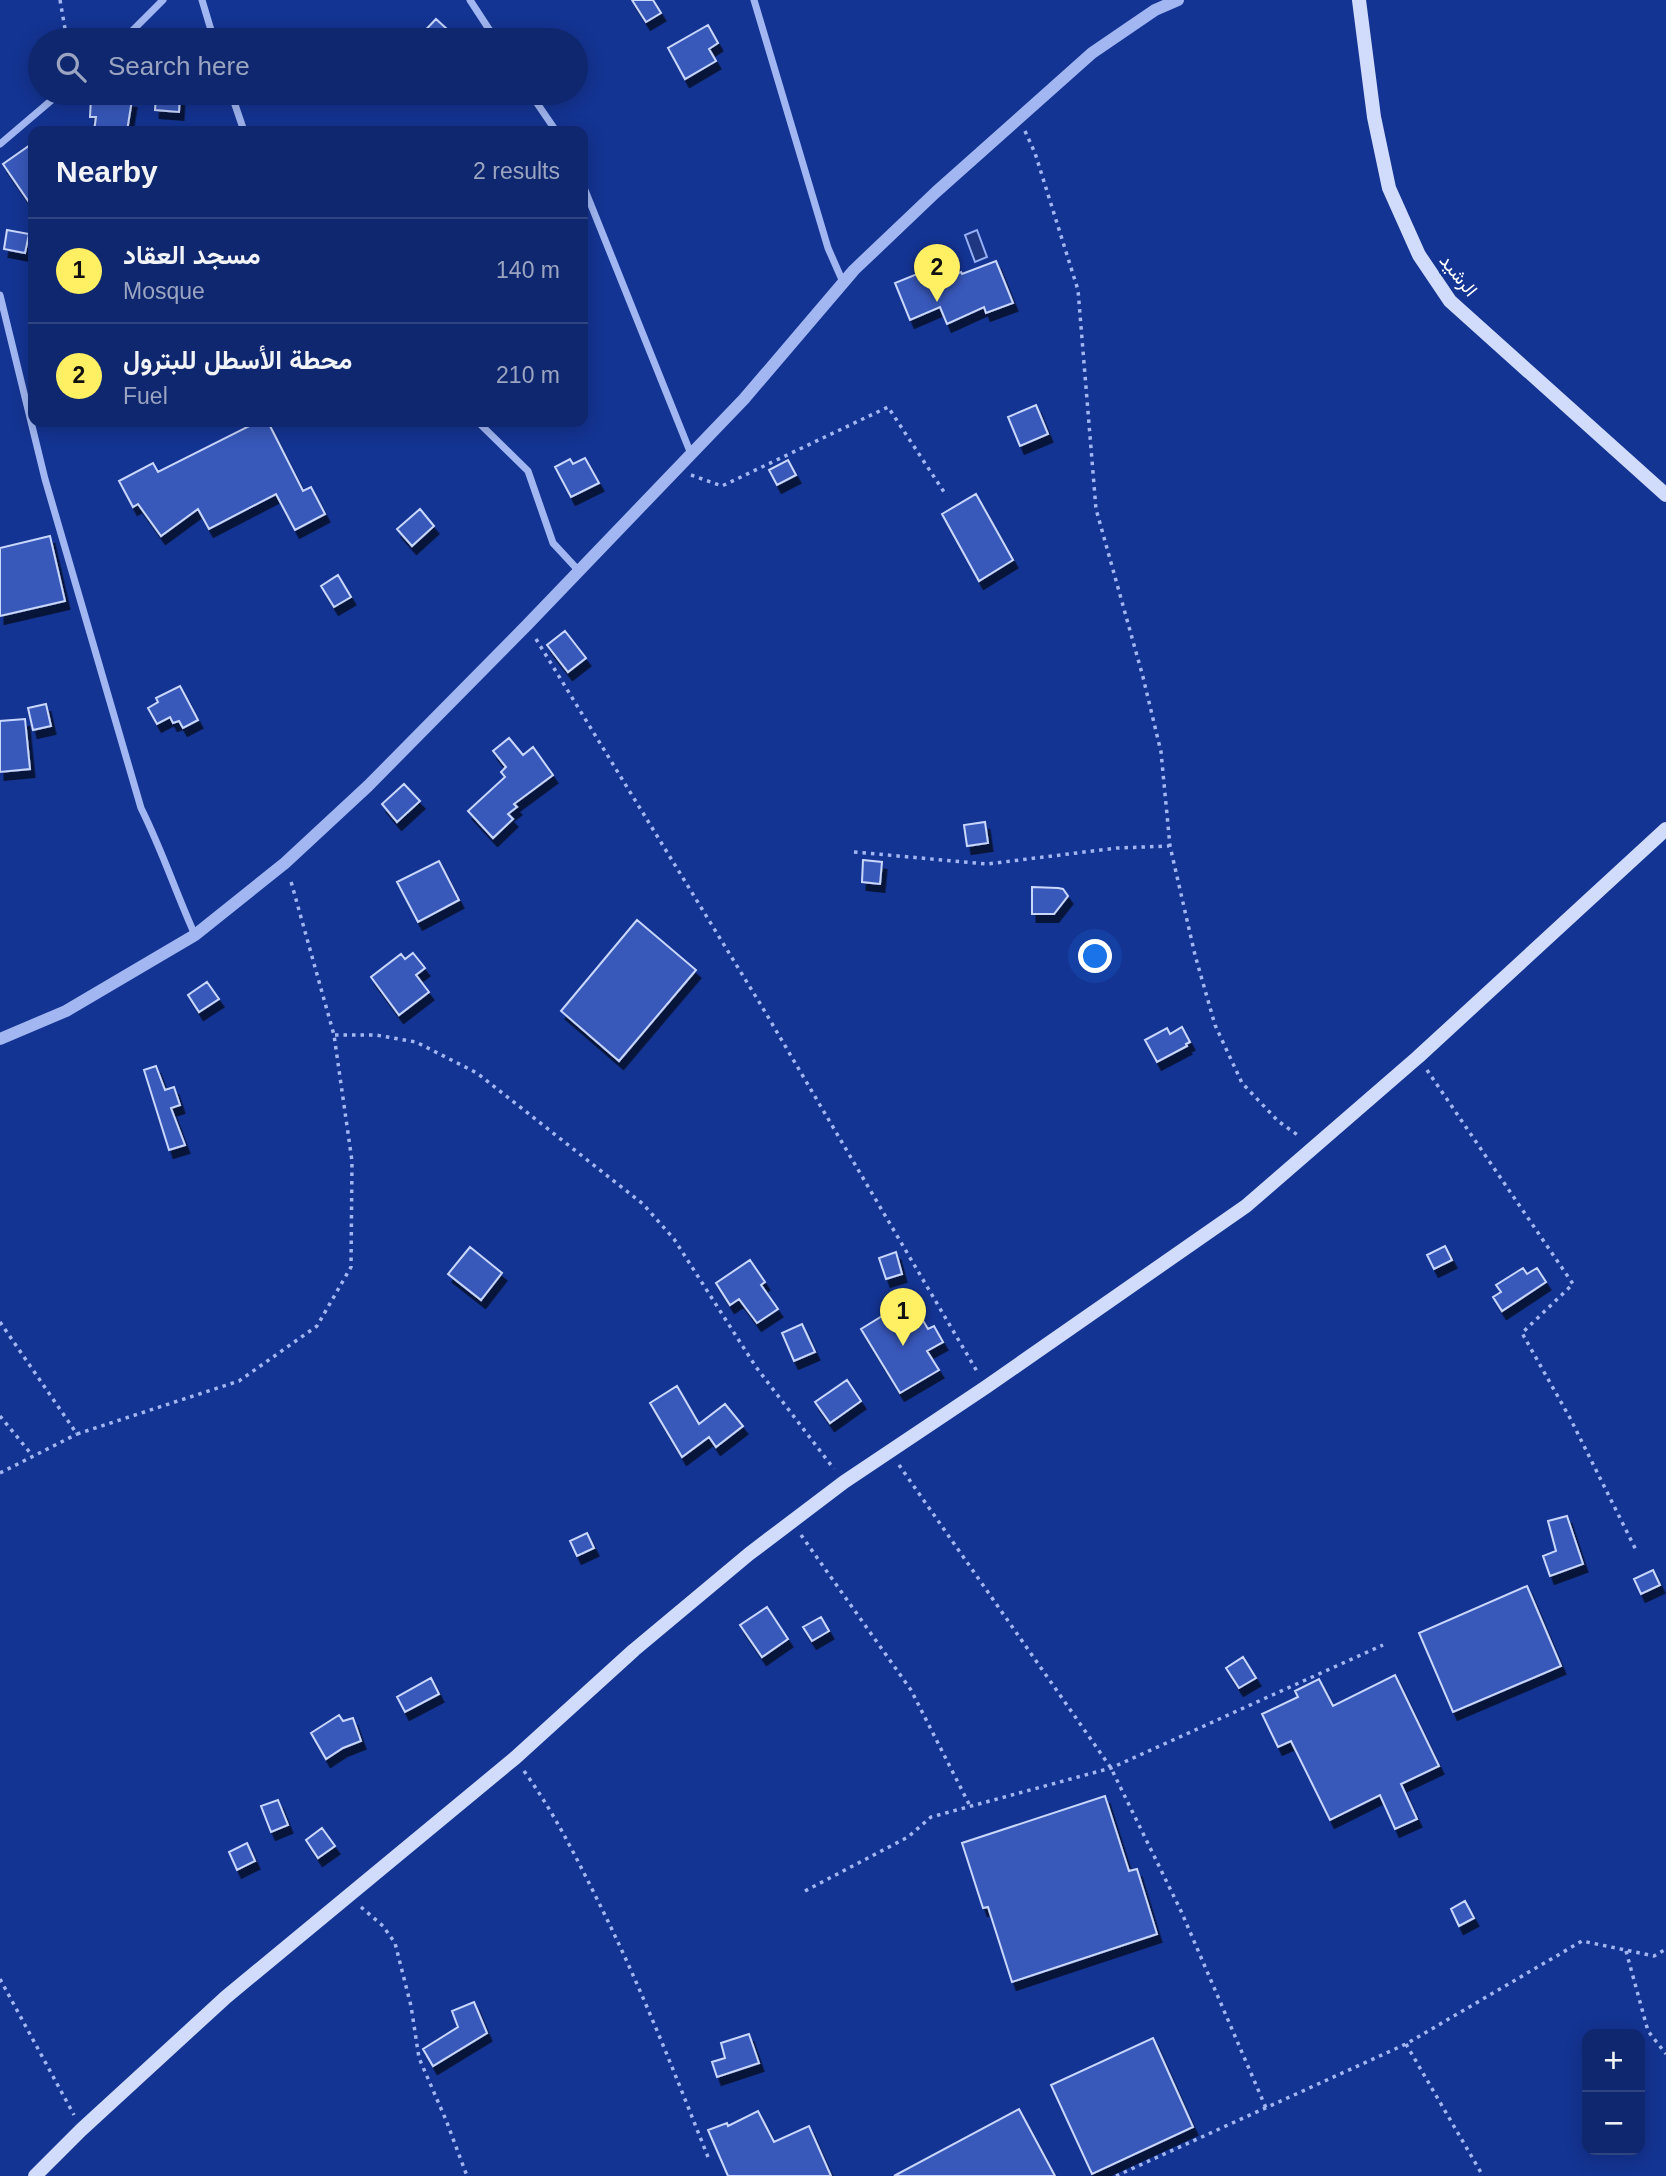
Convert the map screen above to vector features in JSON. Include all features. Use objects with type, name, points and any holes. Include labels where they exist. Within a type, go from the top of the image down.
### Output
[{"type":"main road","name":"الرشيد","points":[[1359,0],[1374,117],[1389,188],[1419,256],[1450,301],[1666,495]]},
{"type":"main road","points":[[35,2176],[81,2130],[226,1997],[515,1758],[634,1650],[844,1482],[986,1387],[1245,1206],[1418,1057],[1666,829]]},
{"type":"street","points":[[134,28],[163,0]]},
{"type":"street","points":[[202,0],[210,28]]},
{"type":"street","points":[[470,0],[488,28]]},
{"type":"street","points":[[754,0],[828,248],[843,282]]},
{"type":"street","points":[[0,1039],[66,1011],[195,935],[285,863],[368,786],[527,625],[744,399],[843,282],[936,191],[1092,53],[1155,10],[1178,0]]},
{"type":"street","points":[[0,144],[46,105]]},
{"type":"street","points":[[235,105],[242,126]]},
{"type":"street","points":[[538,105],[553,126]]},
{"type":"street","points":[[588,197],[691,454]]},
{"type":"street","points":[[0,295],[28,409]]},
{"type":"street","points":[[32,427],[141,808],[163,853],[178,899],[195,935]]},
{"type":"street","points":[[483,427],[528,471],[553,542],[579,571]]},
{"type":"path","points":[[60,0],[66,28]]},
{"type":"path","points":[[1019,117],[1035,153],[1078,290],[1096,509],[1161,752],[1170,846],[1215,1025],[1242,1083],[1278,1121],[1315,1147]]},
{"type":"path","points":[[676,470],[722,486],[888,407],[946,495]]},
{"type":"path","points":[[527,625],[761,1005],[986,1387]]},
{"type":"path","points":[[854,852],[988,864],[1117,848],[1170,846]]},
{"type":"path","points":[[0,1473],[77,1434],[239,1381],[317,1325],[351,1267],[352,1161],[334,1035],[285,863]]},
{"type":"path","points":[[334,1035],[376,1035],[416,1042],[477,1073],[643,1205],[674,1239],[756,1367],[844,1482]]},
{"type":"path","points":[[1418,1057],[1573,1284],[1522,1333],[1570,1418],[1637,1552]]},
{"type":"path","points":[[0,1322],[77,1434]]},
{"type":"path","points":[[0,1416],[32,1455]]},
{"type":"path","points":[[890,1452],[1111,1768],[1181,1911],[1266,2108]]},
{"type":"path","points":[[791,1522],[911,1690],[970,1806]]},
{"type":"path","points":[[805,1891],[908,1837],[931,1817],[1111,1768],[1382,1645]]},
{"type":"path","points":[[515,1758],[560,1825],[629,1963],[708,2157]]},
{"type":"path","points":[[348,1897],[383,1926],[395,1943],[411,2006],[419,2058],[467,2176]]},
{"type":"path","points":[[1116,2176],[1406,2044],[1582,1941],[1654,1956],[1666,1949]]},
{"type":"path","points":[[1626,1951],[1648,2031],[1666,2054]]},
{"type":"path","points":[[0,1979],[81,2130]]},
{"type":"path","points":[[1406,2044],[1483,2176]]},
{"type":"water","points":[[977,230],[987,257],[975,262],[965,235]]},
{"type":"building","points":[[632,0],[653,0],[661,13],[646,22]]},
{"type":"building","points":[[436,19],[446,28],[427,28]]},
{"type":"building","points":[[708,25],[718,43],[709,49],[716,61],[685,79],[668,48]]},
{"type":"building","points":[[91,105],[131,105],[128,126],[95,126],[96,117],[90,117]]},
{"type":"building","points":[[155,105],[179,105],[179,112],[155,110]]},
{"type":"building","points":[[28,146],[28,201],[3,164]]},
{"type":"building","points":[[7,230],[28,234],[25,253],[4,249]]},
{"type":"building","points":[[996,261],[1013,303],[986,313],[984,307],[947,324],[940,307],[910,320],[895,283],[922,272],[928,287],[961,272],[962,274]]},
{"type":"building","points":[[1036,405],[1048,434],[1020,446],[1008,417]]},
{"type":"building","points":[[247,427],[271,427],[303,491],[311,487],[325,514],[295,530],[276,494],[209,529],[198,509],[161,536],[138,504],[133,507],[119,481],[153,463],[158,472]]},
{"type":"building","points":[[585,458],[599,483],[571,497],[555,467],[570,459],[573,464]]},
{"type":"building","points":[[788,460],[796,475],[777,485],[769,470]]},
{"type":"building","points":[[976,494],[1013,560],[979,581],[942,514]]},
{"type":"building","points":[[420,509],[434,526],[412,546],[397,529]]},
{"type":"building","points":[[50,536],[65,601],[0,616],[0,548]]},
{"type":"building","points":[[338,575],[351,597],[334,607],[321,586]]},
{"type":"building","points":[[565,631],[586,658],[568,672],[547,645]]},
{"type":"building","points":[[180,686],[198,720],[183,728],[179,721],[173,723],[170,717],[157,724],[148,708],[158,702],[156,698]]},
{"type":"building","points":[[46,704],[51,726],[33,730],[28,708]]},
{"type":"building","points":[[25,719],[30,769],[0,772],[0,721]]},
{"type":"building","points":[[509,738],[523,755],[533,747],[553,775],[514,804],[517,807],[508,814],[513,819],[493,838],[468,811],[505,777],[501,772],[506,767],[493,751]]},
{"type":"building","points":[[404,784],[420,801],[397,822],[382,804]]},
{"type":"building","points":[[985,822],[988,843],[967,846],[964,825]]},
{"type":"building","points":[[863,860],[882,862],[880,884],[862,882]]},
{"type":"building","points":[[439,861],[459,900],[418,922],[397,882]]},
{"type":"building","points":[[1032,887],[1063,889],[1068,896],[1054,914],[1032,914]]},
{"type":"building","points":[[637,920],[696,970],[619,1061],[561,1011]]},
{"type":"building","points":[[413,953],[425,968],[416,975],[429,992],[399,1015],[371,977],[401,954],[405,959]]},
{"type":"building","points":[[207,982],[219,999],[199,1012],[188,995]]},
{"type":"building","points":[[1182,1027],[1190,1042],[1157,1062],[1145,1040],[1167,1028],[1170,1034]]},
{"type":"building","points":[[156,1066],[165,1090],[174,1087],[180,1105],[171,1108],[185,1145],[169,1150],[144,1070]]},
{"type":"building","points":[[1445,1246],[1452,1260],[1434,1269],[1427,1255]]},
{"type":"building","points":[[470,1247],[502,1273],[481,1300],[448,1274]]},
{"type":"building","points":[[896,1252],[902,1274],[886,1279],[879,1258]]},
{"type":"building","points":[[750,1260],[765,1282],[761,1285],[778,1309],[757,1323],[739,1299],[730,1305],[716,1283]]},
{"type":"building","points":[[1523,1268],[1527,1274],[1537,1268],[1546,1282],[1502,1311],[1493,1297],[1501,1292],[1496,1285]]},
{"type":"building","points":[[910,1299],[928,1329],[934,1326],[943,1342],[927,1351],[939,1370],[900,1393],[861,1329]]},
{"type":"building","points":[[802,1324],[815,1352],[794,1361],[782,1333]]},
{"type":"building","points":[[847,1380],[861,1401],[830,1423],[815,1402]]},
{"type":"building","points":[[677,1386],[699,1424],[725,1404],[743,1426],[716,1447],[709,1437],[682,1457],[650,1403]]},
{"type":"building","points":[[1567,1516],[1583,1564],[1550,1576],[1543,1556],[1556,1551],[1548,1521]]},
{"type":"building","points":[[587,1533],[594,1548],[577,1556],[570,1541]]},
{"type":"building","points":[[1653,1570],[1660,1585],[1641,1594],[1634,1579]]},
{"type":"building","points":[[1527,1586],[1561,1666],[1453,1712],[1419,1633]]},
{"type":"building","points":[[767,1607],[788,1639],[762,1657],[740,1625]]},
{"type":"building","points":[[821,1617],[829,1631],[812,1641],[803,1627]]},
{"type":"building","points":[[1243,1657],[1256,1678],[1239,1688],[1226,1668]]},
{"type":"building","points":[[1395,1675],[1439,1766],[1401,1784],[1417,1819],[1395,1829],[1380,1795],[1330,1820],[1291,1741],[1278,1747],[1262,1714],[1298,1697],[1295,1691],[1319,1679],[1333,1706]]},
{"type":"building","points":[[431,1678],[439,1694],[405,1712],[397,1697]]},
{"type":"building","points":[[339,1715],[343,1721],[353,1718],[361,1741],[326,1759],[311,1733]]},
{"type":"building","points":[[1105,1796],[1129,1871],[1137,1869],[1157,1934],[1012,1982],[988,1907],[983,1908],[962,1843]]},
{"type":"building","points":[[278,1800],[288,1825],[271,1832],[261,1806]]},
{"type":"building","points":[[322,1828],[335,1846],[318,1858],[306,1840]]},
{"type":"building","points":[[247,1843],[255,1861],[237,1870],[229,1852]]},
{"type":"building","points":[[1465,1901],[1474,1918],[1459,1926],[1451,1909]]},
{"type":"building","points":[[474,2002],[487,2033],[433,2066],[423,2049],[458,2027],[452,2011]]},
{"type":"building","points":[[749,2034],[759,2063],[717,2077],[712,2062],[725,2058],[721,2043]]},
{"type":"building","points":[[1153,2038],[1193,2127],[1092,2174],[1051,2085]]},
{"type":"building","points":[[1019,2109],[1055,2176],[894,2176]]},
{"type":"building","points":[[758,2111],[774,2142],[809,2126],[831,2176],[728,2176],[708,2130],[727,2123],[728,2126]]},
{"type":"place","name":"محطة الأسطل للبترول","points":[[937,302]]},
{"type":"place","name":"مسجد العقاد","points":[[903,1346]]}]
